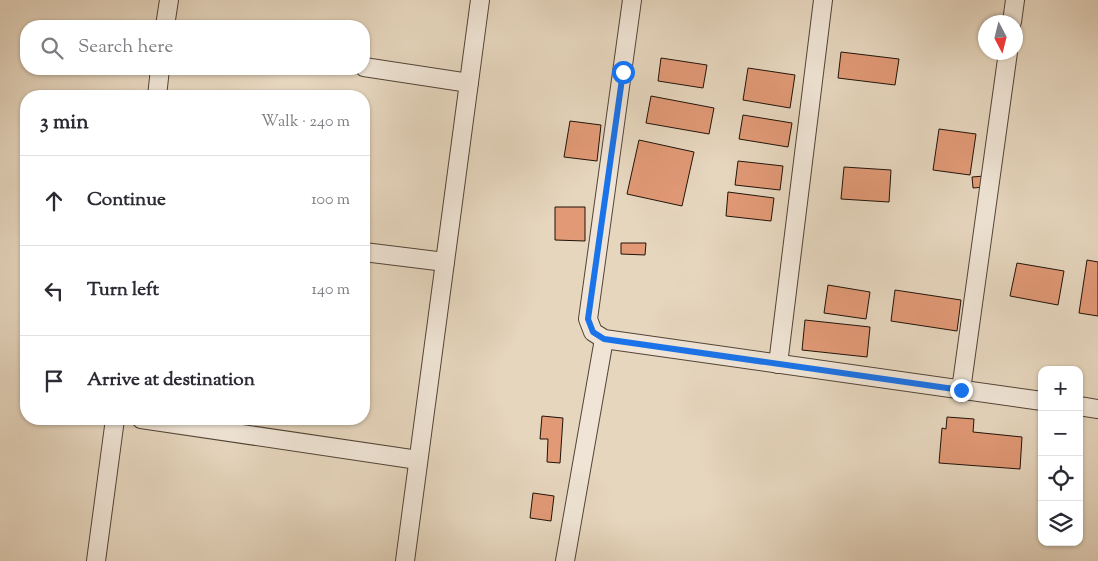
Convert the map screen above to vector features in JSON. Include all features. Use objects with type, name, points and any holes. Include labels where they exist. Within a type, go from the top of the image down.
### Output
[{"type":"street","points":[[167,20],[169,0]]},
{"type":"street","points":[[405,561],[480,0]]},
{"type":"street","points":[[632,0],[588,319],[593,332],[604,339],[1038,400]]},
{"type":"street","points":[[778,364],[823,0]]},
{"type":"street","points":[[1013,15],[1015,0]]},
{"type":"street","points":[[961,390],[1007,60]]},
{"type":"street","points":[[370,68],[469,83]]},
{"type":"street","points":[[157,90],[159,75]]},
{"type":"street","points":[[370,253],[445,262]]},
{"type":"street","points":[[565,561],[604,339]]},
{"type":"street","points":[[1083,407],[1098,409]]},
{"type":"street","points":[[96,561],[114,425]]},
{"type":"street","points":[[182,425],[418,460]]},
{"type":"building","points":[[841,52],[899,59],[895,85],[838,78]]},
{"type":"building","points":[[661,58],[707,65],[703,88],[658,81]]},
{"type":"building","points":[[748,68],[795,75],[790,108],[743,100]]},
{"type":"building","points":[[651,96],[714,108],[709,134],[646,123]]},
{"type":"building","points":[[743,115],[792,123],[788,147],[739,139]]},
{"type":"building","points":[[570,121],[601,125],[597,161],[564,157]]},
{"type":"building","points":[[939,129],[976,134],[970,175],[933,170]]},
{"type":"building","points":[[639,140],[694,152],[682,206],[627,194]]},
{"type":"building","points":[[738,161],[783,166],[780,190],[735,185]]},
{"type":"building","points":[[844,167],[891,170],[889,202],[841,199]]},
{"type":"building","points":[[984,176],[985,187],[973,188],[972,177]]},
{"type":"building","points":[[728,192],[774,198],[771,221],[726,216]]},
{"type":"building","points":[[555,207],[585,207],[585,241],[555,240]]},
{"type":"building","points":[[621,243],[646,243],[645,255],[621,254]]},
{"type":"building","points":[[1087,260],[1098,262],[1098,316],[1079,313]]},
{"type":"building","points":[[1017,263],[1064,271],[1058,305],[1010,296]]},
{"type":"building","points":[[828,285],[870,292],[866,319],[824,313]]},
{"type":"building","points":[[895,290],[961,300],[957,331],[891,321]]},
{"type":"building","points":[[805,320],[870,327],[867,357],[802,350]]},
{"type":"building","points":[[542,416],[563,418],[560,463],[547,462],[548,439],[540,439]]},
{"type":"building","points":[[947,417],[974,419],[973,432],[1022,437],[1020,469],[939,463],[942,428],[946,429]]},
{"type":"building","points":[[533,493],[554,496],[551,521],[530,518]]},
{"type":"route","points":[[623,72],[588,319],[593,332],[604,339],[961,390]]}]
